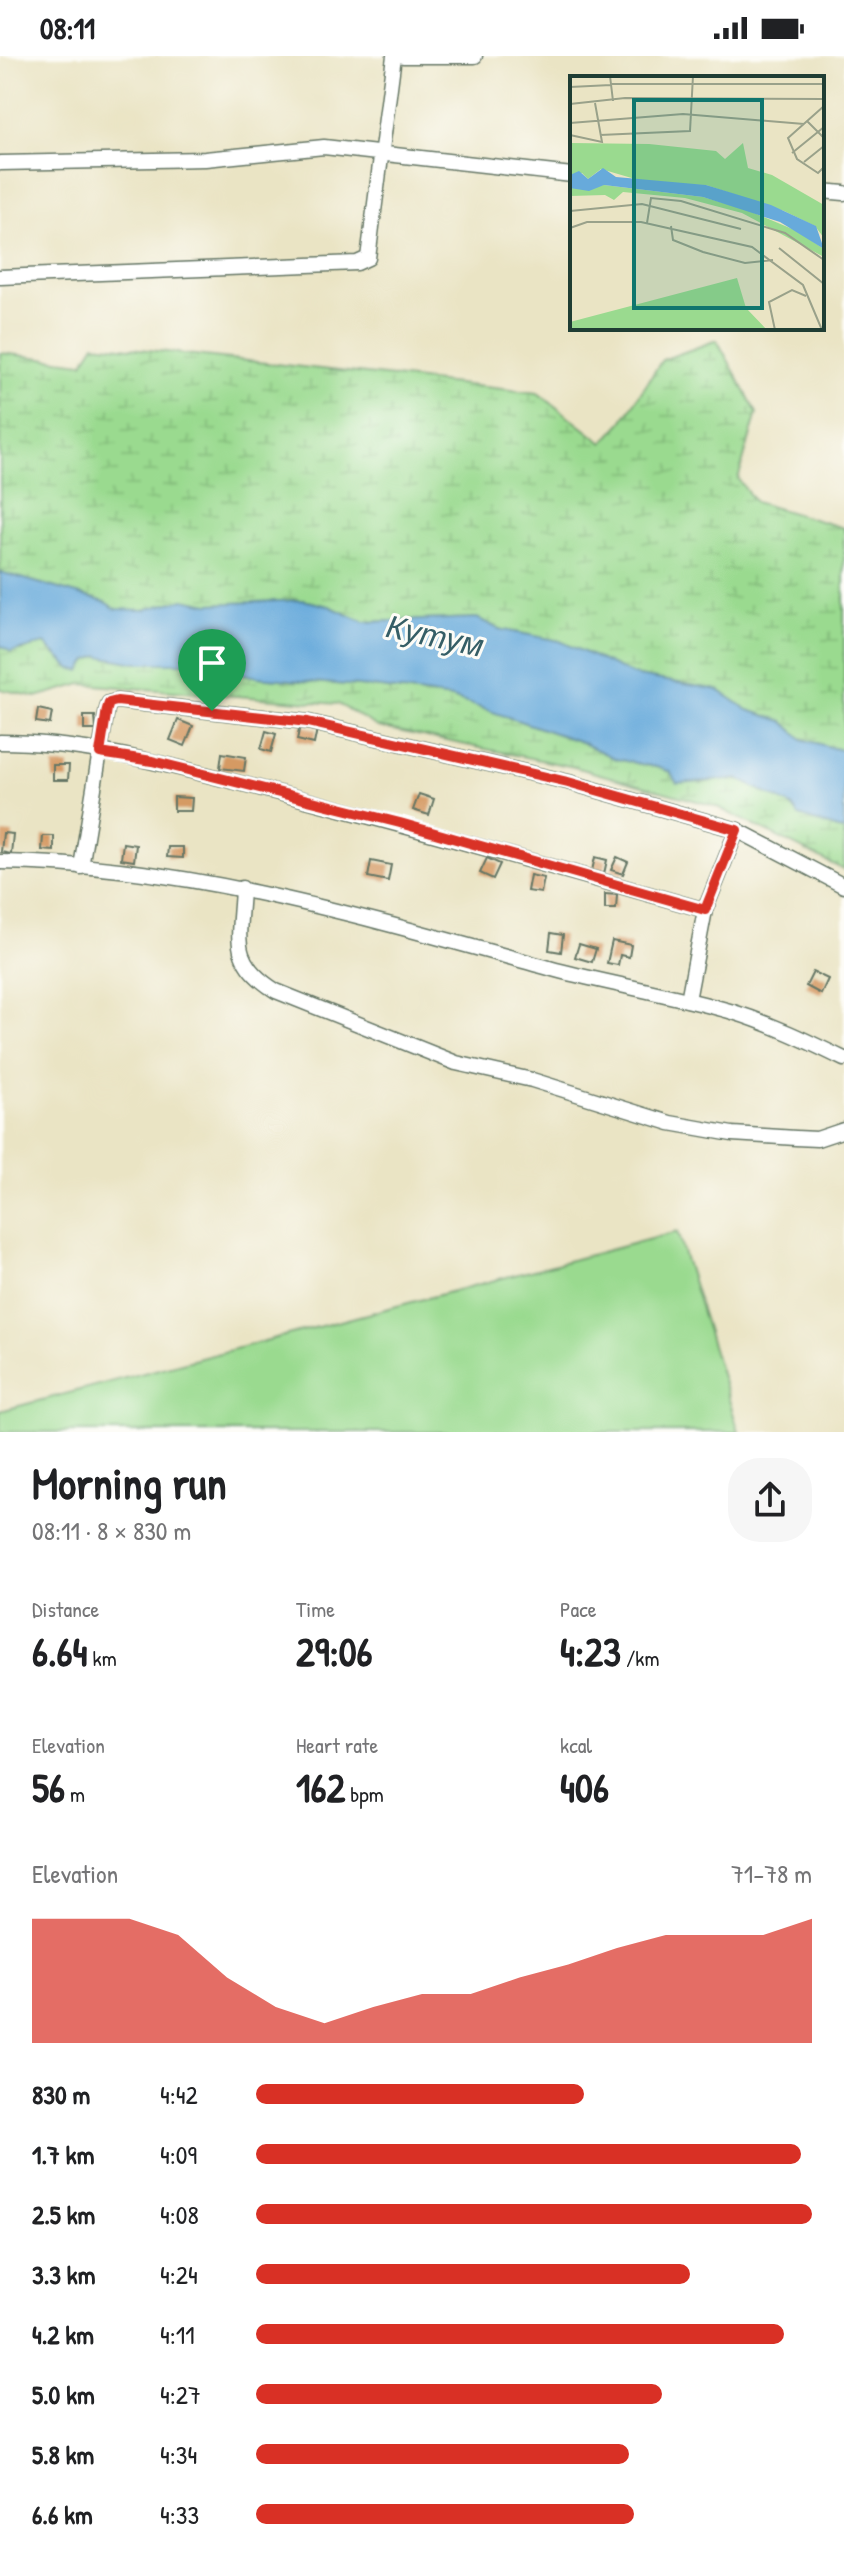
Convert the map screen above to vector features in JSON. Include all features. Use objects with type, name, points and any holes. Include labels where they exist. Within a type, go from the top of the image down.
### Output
[{"type":"street","points":[[0,277],[357,263],[368,258],[394,56]]},
{"type":"street","points":[[403,56],[475,56]]},
{"type":"street","points":[[0,163],[205,159],[324,147],[570,175]]},
{"type":"street","points":[[824,191],[844,193]]},
{"type":"street","points":[[81,867],[107,709],[109,703],[117,701],[308,722],[568,782],[737,830],[844,886]]},
{"type":"street","points":[[0,742],[53,742],[152,761],[400,823],[705,910]]},
{"type":"street","points":[[688,1000],[705,910],[737,830]]},
{"type":"street","points":[[0,862],[81,867],[242,888],[311,903],[618,986],[688,1000],[780,1028],[844,1059]]},
{"type":"street","points":[[242,888],[242,957],[258,980],[276,991],[456,1063],[532,1080],[670,1123],[732,1134],[817,1139],[844,1130]]},
{"type":"green space","points":[[717,340],[757,413],[738,479],[755,502],[844,528],[844,751],[802,739],[783,721],[748,710],[718,690],[633,675],[560,641],[499,629],[477,618],[364,622],[329,606],[303,600],[209,604],[184,599],[144,610],[116,610],[105,602],[0,572],[0,353],[83,363],[95,344],[538,393],[603,443],[622,422],[662,360]]},
{"type":"green space","points":[[45,644],[70,668],[99,656],[136,663],[198,663],[257,677],[452,698],[581,742],[616,759],[660,768],[701,783],[725,779],[750,782],[792,806],[799,815],[844,831],[844,870],[715,806],[574,767],[378,727],[338,704],[82,684],[36,697],[0,689],[0,645],[22,651],[33,645]]},
{"type":"green space","points":[[677,1232],[739,1432],[0,1432],[0,1411]]},
{"type":"water","name":"Кутум","points":[[0,572],[105,602],[116,609],[144,610],[184,599],[209,604],[303,600],[329,606],[364,622],[477,618],[499,629],[560,641],[633,675],[718,690],[748,710],[783,721],[802,739],[844,751],[844,831],[799,816],[792,806],[738,779],[677,783],[670,772],[660,768],[616,759],[581,742],[452,698],[257,677],[198,663],[136,663],[99,656],[88,660],[81,671],[70,668],[45,644],[11,652],[0,645]]},
{"type":"building","points":[[38,709],[52,712],[50,724],[36,722]]},
{"type":"building","points":[[84,716],[95,716],[96,730],[84,730]]},
{"type":"building","points":[[178,720],[193,726],[185,746],[170,740]]},
{"type":"building","points":[[300,725],[317,729],[314,744],[297,740]]},
{"type":"building","points":[[266,731],[276,734],[271,752],[261,749]]},
{"type":"building","points":[[222,753],[246,757],[244,771],[220,768]]},
{"type":"building","points":[[53,765],[69,765],[68,780],[53,780]]},
{"type":"building","points":[[419,794],[434,799],[429,815],[413,810]]},
{"type":"building","points":[[174,797],[192,798],[191,811],[174,811]]},
{"type":"building","points":[[3,833],[13,834],[11,854],[1,852]]},
{"type":"building","points":[[43,836],[54,836],[54,851],[42,850]]},
{"type":"building","points":[[123,843],[136,845],[134,861],[121,859]]},
{"type":"building","points":[[168,847],[183,847],[183,858],[167,857]]},
{"type":"building","points":[[595,857],[607,860],[604,874],[592,871]]},
{"type":"building","points":[[617,857],[628,862],[623,874],[611,870]]},
{"type":"building","points":[[487,858],[500,864],[493,879],[480,873]]},
{"type":"building","points":[[371,861],[391,865],[388,881],[368,877]]},
{"type":"building","points":[[530,875],[544,878],[541,893],[527,891]]},
{"type":"building","points":[[605,894],[617,895],[616,909],[605,909]]},
{"type":"building","points":[[551,933],[563,935],[561,952],[549,950]]},
{"type":"building","points":[[612,941],[631,945],[629,957],[620,955],[618,965],[607,963]]},
{"type":"building","points":[[579,944],[596,949],[592,962],[575,957]]},
{"type":"building","points":[[813,972],[828,979],[821,994],[806,986]]},
{"type":"route","points":[[117,701],[212,711],[308,722],[568,782],[737,830],[705,910],[400,823],[152,761],[100,753],[109,703],[117,701]]}]
